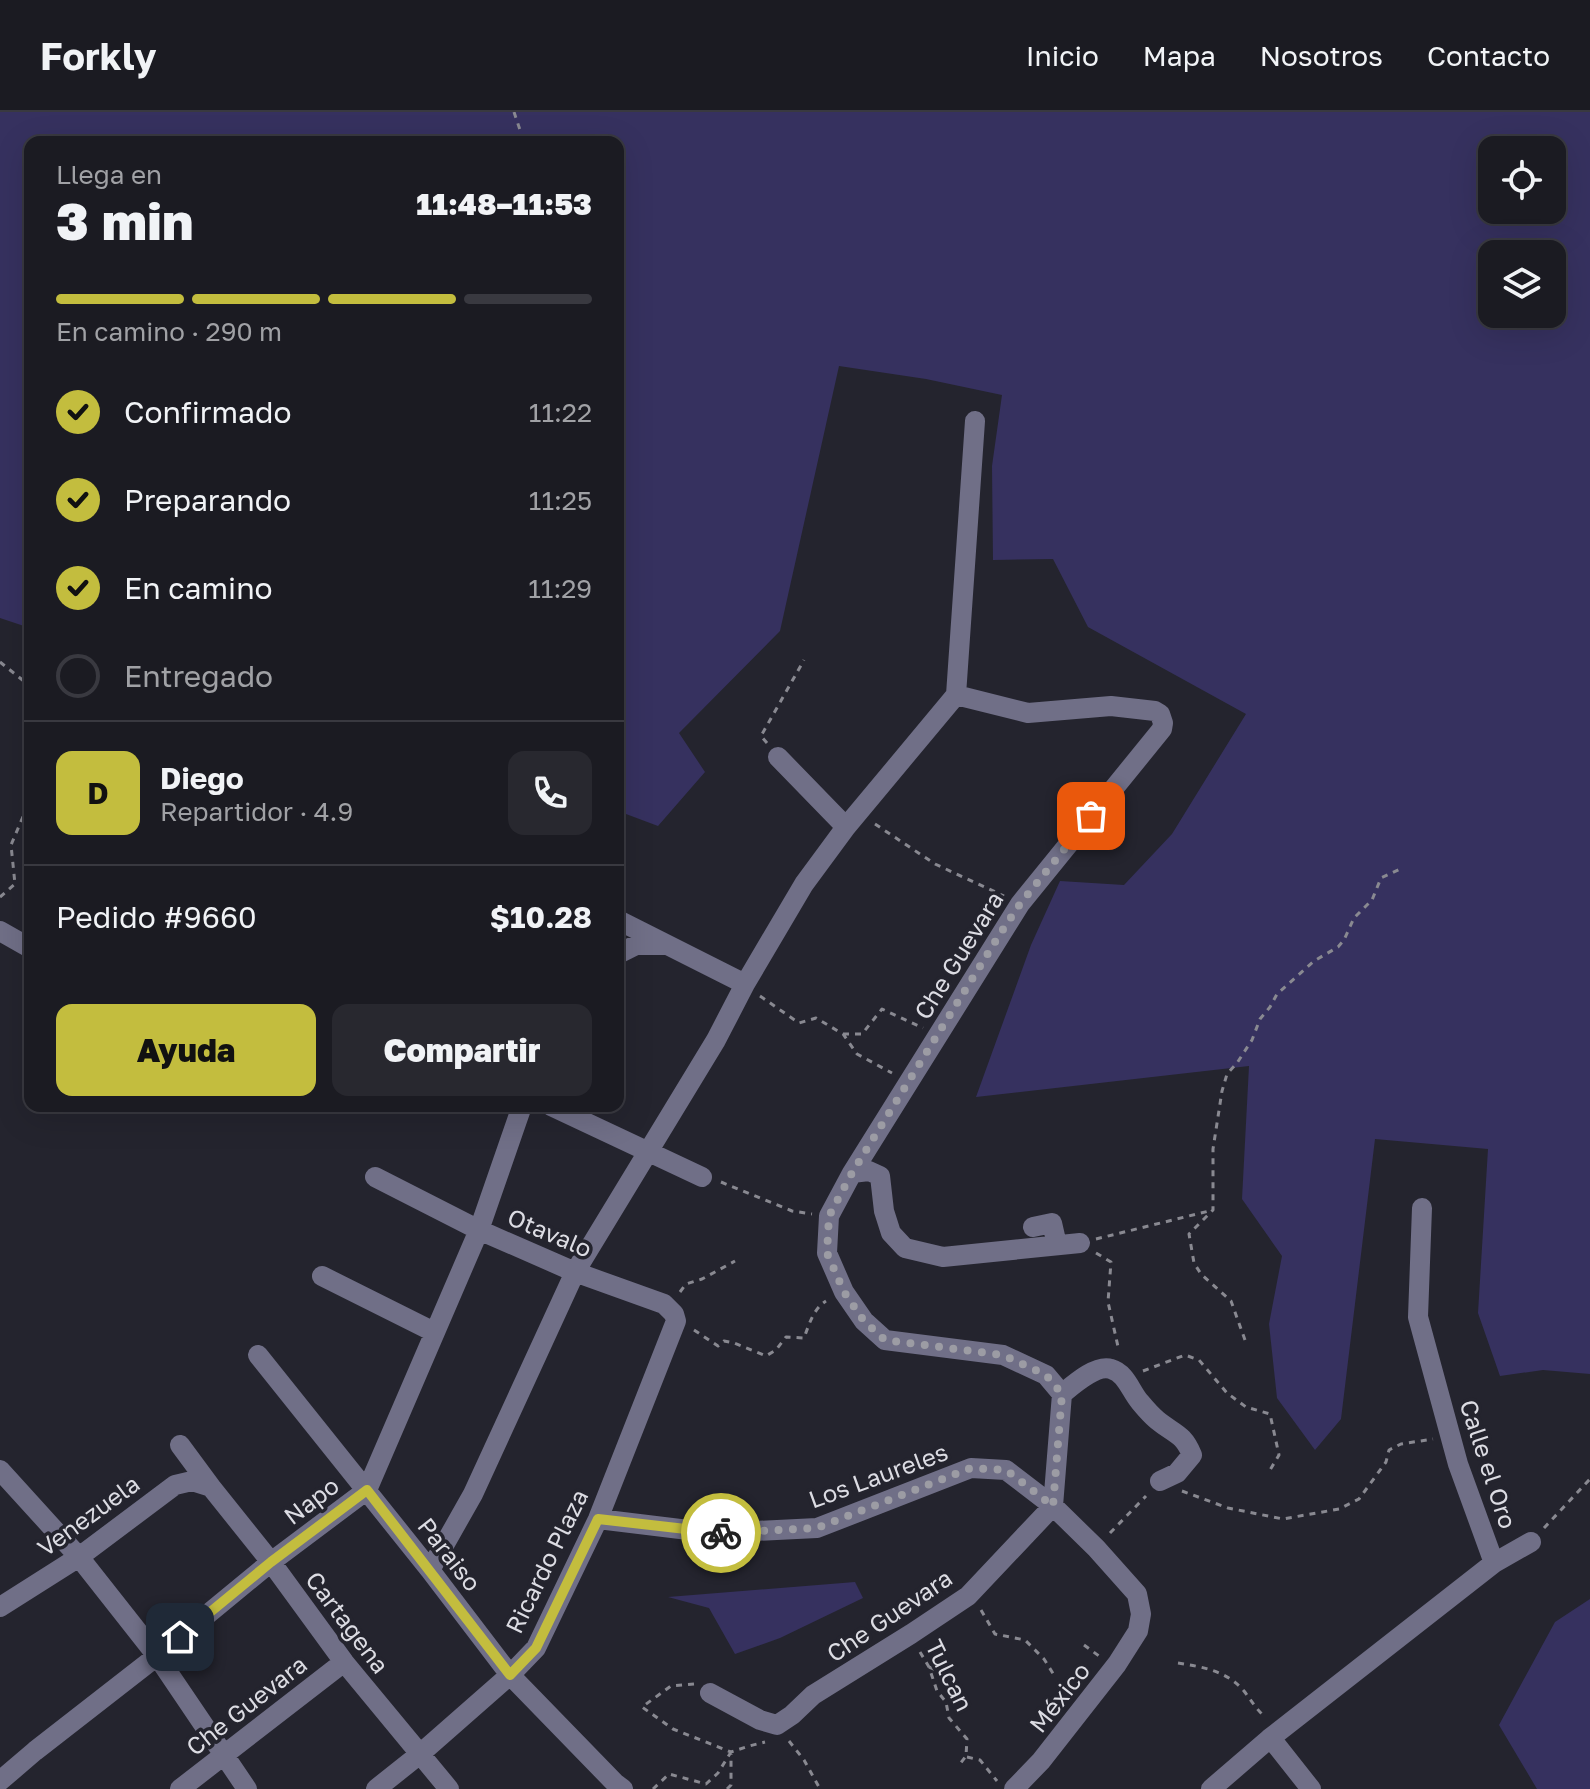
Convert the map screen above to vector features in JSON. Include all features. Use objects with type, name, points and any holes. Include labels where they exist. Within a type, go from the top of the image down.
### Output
[{"type":"street","points":[[430,1570],[473,1494],[575,1272],[716,1040],[804,884],[852,820],[956,695],[975,421]]},
{"type":"street","name":"Che Guevara","points":[[956,695],[1028,713],[1111,706],[1155,711],[1162,718],[1162,729],[1020,904],[852,1173],[829,1216],[827,1253],[844,1292],[864,1321],[885,1340],[1003,1355],[1046,1375],[1062,1394]]},
{"type":"street","points":[[778,757],[852,820]]},
{"type":"street","points":[[624,923],[745,984]]},
{"type":"street","points":[[0,931],[24,945]]},
{"type":"street","points":[[624,951],[636,945],[669,945]]},
{"type":"street","name":"Napo","points":[[0,1781],[271,1562],[367,1490],[479,1230],[520,1112]]},
{"type":"street","points":[[564,1112],[702,1177]]},
{"type":"street","points":[[852,1173],[869,1171],[880,1176],[884,1211],[891,1233],[905,1248],[943,1257],[1080,1243]]},
{"type":"street","name":"Otavalo","points":[[375,1177],[479,1230],[575,1272],[664,1304]]},
{"type":"street","name":"Calle el Oro","points":[[1211,1789],[1274,1734],[1494,1563],[1458,1464],[1418,1317],[1422,1208]]},
{"type":"street","points":[[1033,1227],[1052,1223],[1057,1245]]},
{"type":"street","points":[[322,1276],[434,1332]]},
{"type":"street","points":[[664,1304],[674,1314],[676,1321]]},
{"type":"street","name":"Ricardo Plaza","points":[[376,1789],[510,1675],[536,1648],[598,1519],[676,1321]]},
{"type":"street","name":"Paraiso","points":[[258,1355],[510,1675],[623,1789]]},
{"type":"street","points":[[1053,1506],[1062,1394],[1087,1375],[1101,1369],[1112,1369],[1125,1378],[1136,1398],[1156,1420],[1186,1440],[1192,1455],[1177,1473],[1160,1481]]},
{"type":"street","name":"Cartagena","points":[[180,1445],[344,1662],[449,1789]]},
{"type":"street","name":"Los Laureles","points":[[598,1519],[713,1533],[817,1528],[971,1468],[1006,1470],[1053,1506],[1137,1594],[1141,1614],[1138,1631]]},
{"type":"street","points":[[0,1470],[79,1557],[157,1656],[247,1789]]},
{"type":"street","name":"Venezuela","points":[[0,1607],[79,1557],[175,1485],[192,1481],[211,1487]]},
{"type":"street","name":"Che Guevara","points":[[777,1725],[813,1695],[968,1596],[1053,1506]]},
{"type":"street","points":[[1494,1563],[1531,1542]]},
{"type":"street","name":"México","points":[[1014,1789],[1041,1761],[1117,1664],[1138,1631]]},
{"type":"street","name":"Che Guevara","points":[[180,1789],[344,1662]]},
{"type":"street","points":[[710,1693],[760,1720],[777,1725]]},
{"type":"street","points":[[1274,1734],[1277,1746],[1311,1789]]},
{"type":"path","points":[[514,112],[522,136]]},
{"type":"path","points":[[778,757],[761,736],[804,660]]},
{"type":"path","points":[[0,662],[24,681]]},
{"type":"path","points":[[0,897],[15,884],[11,845],[24,814]]},
{"type":"path","points":[[852,820],[1020,904]]},
{"type":"path","points":[[1245,1340],[1231,1301],[1201,1274],[1194,1263],[1189,1234],[1213,1210],[1213,1149],[1227,1074],[1252,1040],[1260,1019],[1277,994],[1314,961],[1338,947],[1354,918],[1372,900],[1381,878],[1400,869]]},
{"type":"path","points":[[745,984],[799,1023],[816,1018],[843,1034],[857,1054],[907,1084]]},
{"type":"path","points":[[843,1034],[862,1034],[882,1009],[938,1035]]},
{"type":"path","points":[[702,1177],[732,1185],[792,1211],[829,1216]]},
{"type":"path","points":[[1080,1243],[1213,1210]]},
{"type":"path","points":[[1080,1243],[1111,1262],[1108,1302],[1125,1378],[1185,1355],[1199,1360],[1227,1393],[1246,1407],[1270,1414],[1279,1455],[1270,1470]]},
{"type":"path","points":[[664,1304],[678,1295],[686,1284],[735,1261]]},
{"type":"path","points":[[676,1321],[718,1346],[724,1341],[734,1343],[766,1356],[776,1350],[786,1337],[804,1338],[811,1319],[822,1303],[844,1292]]},
{"type":"path","points":[[1096,1548],[1160,1481],[1228,1508],[1283,1519],[1339,1509],[1359,1499],[1386,1462],[1389,1450],[1401,1444],[1450,1437]]},
{"type":"path","points":[[1531,1542],[1590,1479]]},
{"type":"path","points":[[968,1596],[984,1614],[995,1634],[1025,1640],[1044,1659],[1054,1675]]},
{"type":"path","name":"Tulcan","points":[[911,1634],[929,1667],[937,1691],[946,1702],[949,1718],[967,1739],[966,1756]]},
{"type":"path","points":[[1178,1663],[1220,1672],[1242,1688],[1274,1734]]},
{"type":"path","points":[[929,1667],[948,1675]]},
{"type":"path","points":[[710,1693],[700,1684],[671,1686],[642,1707],[673,1729],[731,1752]]},
{"type":"path","points":[[653,1789],[669,1774],[706,1784],[718,1773],[731,1752],[772,1741],[777,1725]]},
{"type":"path","points":[[777,1725],[804,1760],[820,1789]]},
{"type":"path","points":[[727,1789],[731,1785],[731,1752]]},
{"type":"path","points":[[960,1764],[966,1756],[980,1760],[1001,1785],[1014,1789]]},
{"type":"shaded area","points":[[0,112],[1590,112],[1590,1374],[1543,1370],[1500,1376],[1478,1313],[1488,1149],[1375,1139],[1341,1419],[1315,1450],[1277,1398],[1269,1324],[1282,1256],[1242,1199],[1249,1066],[976,1097],[1031,945],[1060,881],[1124,885],[1172,834],[1246,714],[1088,627],[1053,559],[993,560],[992,466],[1002,395],[926,379],[839,366],[780,631],[679,733],[705,772],[658,826],[624,813],[624,136],[24,136],[24,626],[0,618]]},
{"type":"shaded area","points":[[855,1582],[863,1598],[780,1638],[735,1654],[709,1608],[668,1597]]},
{"type":"shaded area","points":[[1590,1599],[1590,1789],[1537,1789],[1499,1725],[1555,1622]]},
{"type":"way so far","points":[[721,1533],[817,1528],[971,1468],[1006,1470],[1053,1506],[1062,1394],[1046,1375],[1003,1355],[885,1340],[864,1321],[844,1292],[827,1253],[829,1216],[852,1173],[998,937],[1020,904],[1091,816]]},
{"type":"route","points":[[180,1637],[271,1562],[367,1490],[510,1675],[536,1648],[598,1519],[721,1533]]}]
